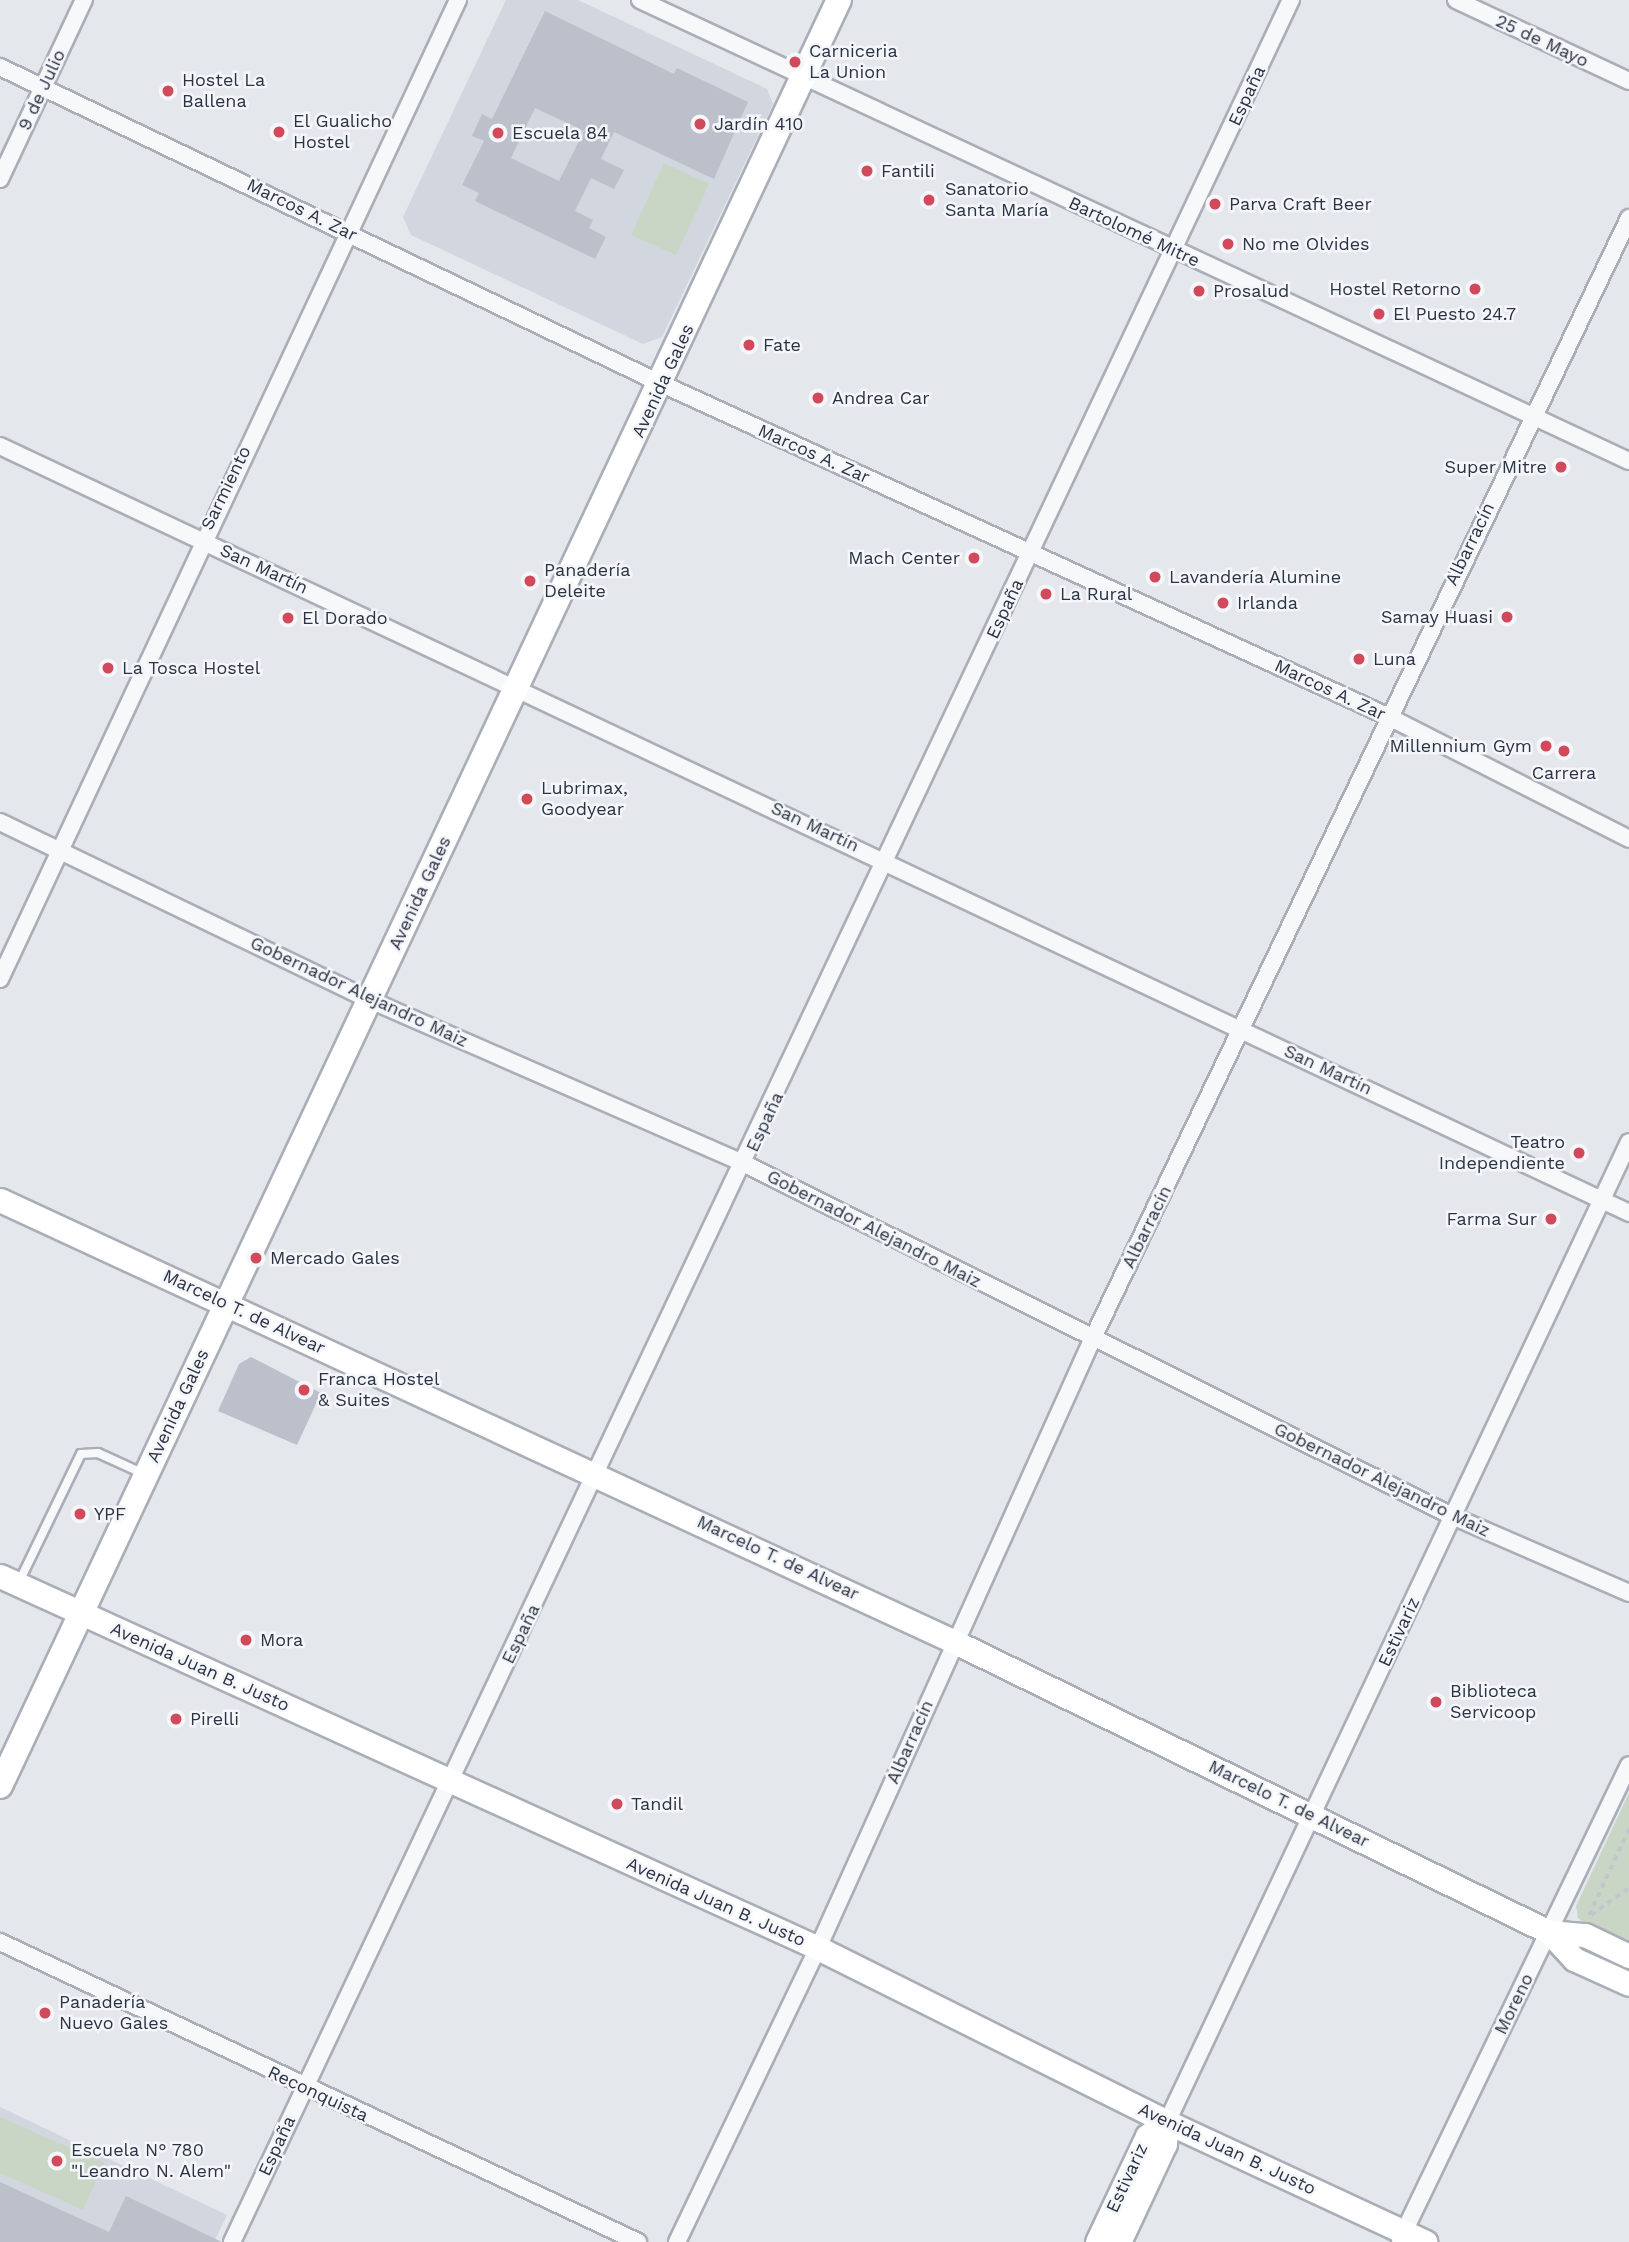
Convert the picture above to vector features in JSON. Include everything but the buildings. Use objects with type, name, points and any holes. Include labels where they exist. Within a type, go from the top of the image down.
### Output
[{"type":"main road","name":"Avenida Gales","points":[[0,1786],[662,384],[839,0]]},
{"type":"street","name":"9 de Julio","points":[[0,179],[84,0]]},
{"type":"street","name":"Sarmiento","points":[[0,979],[201,540],[350,233],[458,0]]},
{"type":"street","name":"Bartolomé Mitre","points":[[640,0],[802,78],[1629,461]]},
{"type":"street","name":"España","points":[[232,2242],[450,1780],[600,1473],[1292,0]]},
{"type":"street","name":"25 de Mayo","points":[[1456,0],[1629,81]]},
{"type":"street","name":"Marcos A. Zar","points":[[0,67],[662,384],[1387,716],[1629,839]]},
{"type":"street","name":"Albarracín","points":[[677,2242],[818,1948],[1092,1339],[1243,1030],[1387,716],[1629,218]]},
{"type":"street","name":"San Martín","points":[[0,446],[888,861],[1629,1213]]},
{"type":"street","name":"Gobernador Alejandro Maiz","points":[[0,822],[370,1000],[745,1164],[1452,1516],[1629,1593]]},
{"type":"street","name":"Estivariz","points":[[1119,2242],[1165,2144],[1167,2122],[1315,1816],[1452,1516],[1629,1142]]},
{"type":"street","name":"Marcelo T. de Alvear","points":[[0,1200],[600,1473],[955,1642],[1549,1932],[1574,1959],[1629,1984]]},
{"type":"street","name":"Avenida Juan B. Justo","points":[[9,1580],[818,1948],[1401,2237],[1426,2242]]},
{"type":"street","name":"Moreno","points":[[1401,2237],[1629,1765]]},
{"type":"street","name":"Marcelo T. de Alvear","points":[[1549,1932],[1584,1926],[1629,1956]]},
{"type":"street","name":"Reconquista","points":[[0,1942],[305,2089],[638,2242]]},
{"type":"street","name":"Estivariz","points":[[1097,2242],[1147,2136],[1167,2122]]},
{"type":"lane","points":[[9,1580],[81,1454],[98,1453],[146,1475]]},
{"type":"path","points":[[1584,1926],[1629,1829]]},
{"type":"path","points":[[1584,1926],[1629,1888]]},
{"type":"shaded area","points":[[506,0],[578,0],[767,89],[773,104],[662,337],[643,344],[411,235],[403,217]]},
{"type":"shaded area","name":"Escuela N° 780 \"Leandro N. Alem\"","points":[[0,2107],[227,2215],[214,2242],[0,2242]]},
{"type":"green space","points":[[664,163],[709,184],[676,255],[631,235]]},
{"type":"green space","points":[[1629,1793],[1629,1946],[1588,1927],[1578,1918],[1576,1906]]},
{"type":"green space","points":[[0,2117],[104,2163],[83,2210],[0,2173]]},
{"type":"place","name":"Carniceria La Union","points":[[795,62]]},
{"type":"place","name":"Hostel La Ballena","points":[[168,91]]},
{"type":"place","name":"Jardín 410","points":[[700,124]]},
{"type":"place","name":"El Gualicho Hostel","points":[[279,132]]},
{"type":"place","name":"Escuela 84","points":[[498,133]]},
{"type":"place","name":"Fantili","points":[[867,171]]},
{"type":"place","name":"Sanatorio Santa María","points":[[929,200]]},
{"type":"place","name":"Parva Craft Beer","points":[[1215,204]]},
{"type":"place","name":"No me Olvides","points":[[1228,244]]},
{"type":"place","name":"Hostel Retorno","points":[[1475,289]]},
{"type":"place","name":"Prosalud","points":[[1199,291]]},
{"type":"place","name":"El Puesto 24.7","points":[[1379,314]]},
{"type":"place","name":"Fate","points":[[749,345]]},
{"type":"place","name":"Andrea Car","points":[[818,398]]},
{"type":"place","name":"Super Mitre","points":[[1561,467]]},
{"type":"place","name":"Mach Center","points":[[974,558]]},
{"type":"place","name":"Lavandería Alumine","points":[[1155,577]]},
{"type":"place","name":"Panadería Deleite","points":[[530,581]]},
{"type":"place","name":"La Rural","points":[[1046,594]]},
{"type":"place","name":"Irlanda","points":[[1223,603]]},
{"type":"place","name":"Samay Huasi","points":[[1507,617]]},
{"type":"place","name":"El Dorado","points":[[288,618]]},
{"type":"place","name":"Luna","points":[[1359,659]]},
{"type":"place","name":"La Tosca Hostel","points":[[108,668]]},
{"type":"place","name":"Millennium Gym","points":[[1546,746]]},
{"type":"place","name":"Carrera","points":[[1564,751]]},
{"type":"place","name":"Lubrimax, Goodyear","points":[[527,799]]},
{"type":"place","name":"Teatro Independiente","points":[[1579,1153]]},
{"type":"place","name":"Farma Sur","points":[[1551,1219]]},
{"type":"place","name":"Mercado Gales","points":[[256,1258]]},
{"type":"place","name":"Franca Hostel & Suites","points":[[304,1390]]},
{"type":"place","name":"YPF","points":[[80,1514]]},
{"type":"place","name":"Mora","points":[[246,1640]]},
{"type":"place","name":"Biblioteca Servicoop","points":[[1436,1702]]},
{"type":"place","name":"Pirelli","points":[[176,1719]]},
{"type":"place","name":"Tandil","points":[[617,1804]]},
{"type":"place","name":"Panadería Nuevo Gales","points":[[45,2013]]},
{"type":"place","name":"Escuela N° 780 \"Leandro N. Alem\"","points":[[57,2161]]}]
